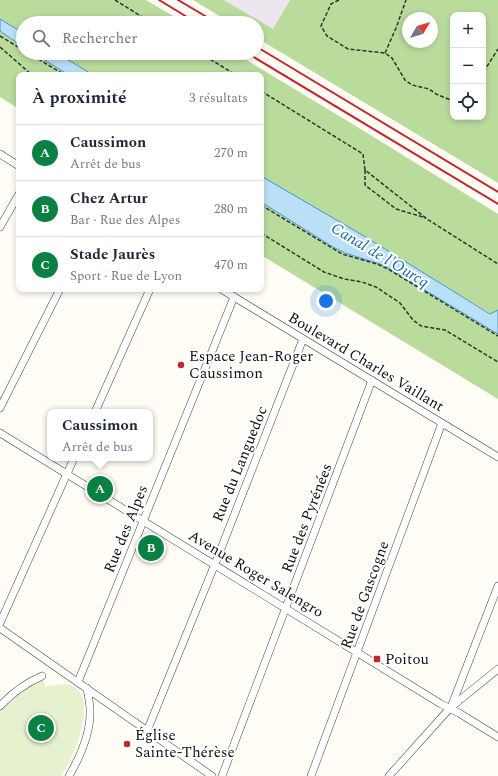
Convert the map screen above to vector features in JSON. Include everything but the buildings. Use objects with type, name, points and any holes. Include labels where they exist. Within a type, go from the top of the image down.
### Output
[{"type":"street","points":[[0,154],[16,164]]},
{"type":"street","points":[[0,227],[16,199]]},
{"type":"street","points":[[0,408],[58,292]]},
{"type":"street","points":[[96,409],[149,292]]},
{"type":"street","name":"Boulevard Charles Vaillant","points":[[226,292],[498,457]]},
{"type":"street","name":"Rue des Alpes","points":[[78,682],[234,297]]},
{"type":"street","name":"Rue du Languedoc","points":[[147,731],[303,339]]},
{"type":"street","name":"Rue des Pyrénées","points":[[222,776],[372,380]]},
{"type":"street","name":"Rue de Gascogne","points":[[312,776],[442,423]]},
{"type":"street","name":"Avenue Roger Salengro","points":[[0,433],[498,737]]},
{"type":"street","points":[[0,623],[73,461]]},
{"type":"street","points":[[450,708],[498,586]]},
{"type":"street","points":[[0,628],[212,776]]},
{"type":"street","points":[[389,776],[450,708],[498,669]]},
{"type":"street","points":[[0,706],[14,693],[34,679],[42,676]]},
{"type":"street","points":[[69,776],[77,761],[89,726],[90,710],[87,688]]},
{"type":"path","points":[[115,0],[141,16]]},
{"type":"path","points":[[339,0],[331,4],[321,26],[327,36],[348,50],[386,53],[392,58],[404,80],[412,85],[429,89],[436,94],[450,100]]},
{"type":"path","points":[[386,53],[406,0]]},
{"type":"path","points":[[0,36],[16,46]]},
{"type":"path","points":[[0,47],[29,72]]},
{"type":"path","points":[[486,68],[498,49]]},
{"type":"path","points":[[40,60],[60,72]]},
{"type":"path","points":[[211,60],[231,72]]},
{"type":"path","points":[[264,93],[363,154],[365,185],[396,209],[427,219]]},
{"type":"path","points":[[365,170],[427,219],[498,264]]},
{"type":"path","points":[[264,207],[342,254],[377,264],[388,269],[498,336]]},
{"type":"path","points":[[264,234],[324,272],[376,287],[400,303],[413,320],[421,326],[445,330],[498,362]]},
{"type":"shaded area","points":[[224,0],[290,0],[273,30],[264,24],[264,16],[250,16]]},
{"type":"green space","points":[[0,0],[146,0],[173,16],[16,16],[16,29],[0,19]]},
{"type":"green space","points":[[193,0],[224,0],[251,16],[219,16]]},
{"type":"green space","points":[[290,0],[498,0],[498,183],[264,42],[264,24],[273,29]]},
{"type":"green space","points":[[0,31],[16,42],[16,60],[44,60],[64,72],[16,72],[16,107],[0,97]]},
{"type":"green space","points":[[68,60],[247,60],[498,214],[498,310],[491,314],[264,178],[264,72],[88,72]]},
{"type":"green space","points":[[264,204],[333,247],[345,253],[383,265],[498,334],[498,399],[264,257]]},
{"type":"green space","points":[[42,677],[46,687],[65,684],[77,689],[83,700],[84,715],[81,732],[75,749],[61,776],[0,776],[0,708],[11,698]]},
{"type":"water","points":[[0,19],[16,29],[16,42],[0,31]]},
{"type":"water","points":[[44,60],[68,60],[88,72],[64,72]]},
{"type":"water","name":"Canal de l'Ourcq","points":[[264,178],[364,236],[490,314],[498,310],[498,334],[383,265],[345,253],[264,204]]},
{"type":"railway","points":[[159,0],[185,16]]},
{"type":"railway","points":[[178,0],[205,16]]},
{"type":"railway","points":[[264,51],[498,192]]},
{"type":"railway","points":[[259,60],[498,204]]},
{"type":"place","name":"Espace Jean-Roger Caussimon","points":[[181,365]]},
{"type":"place","name":"Caussimon","points":[[100,489]]},
{"type":"place","name":"Chez Artur","points":[[151,548]]},
{"type":"place","name":"Poitou","points":[[377,659]]},
{"type":"place","name":"Stade Jaurès","points":[[41,728]]},
{"type":"place","name":"Église Sainte-Thérèse","points":[[127,744]]}]
